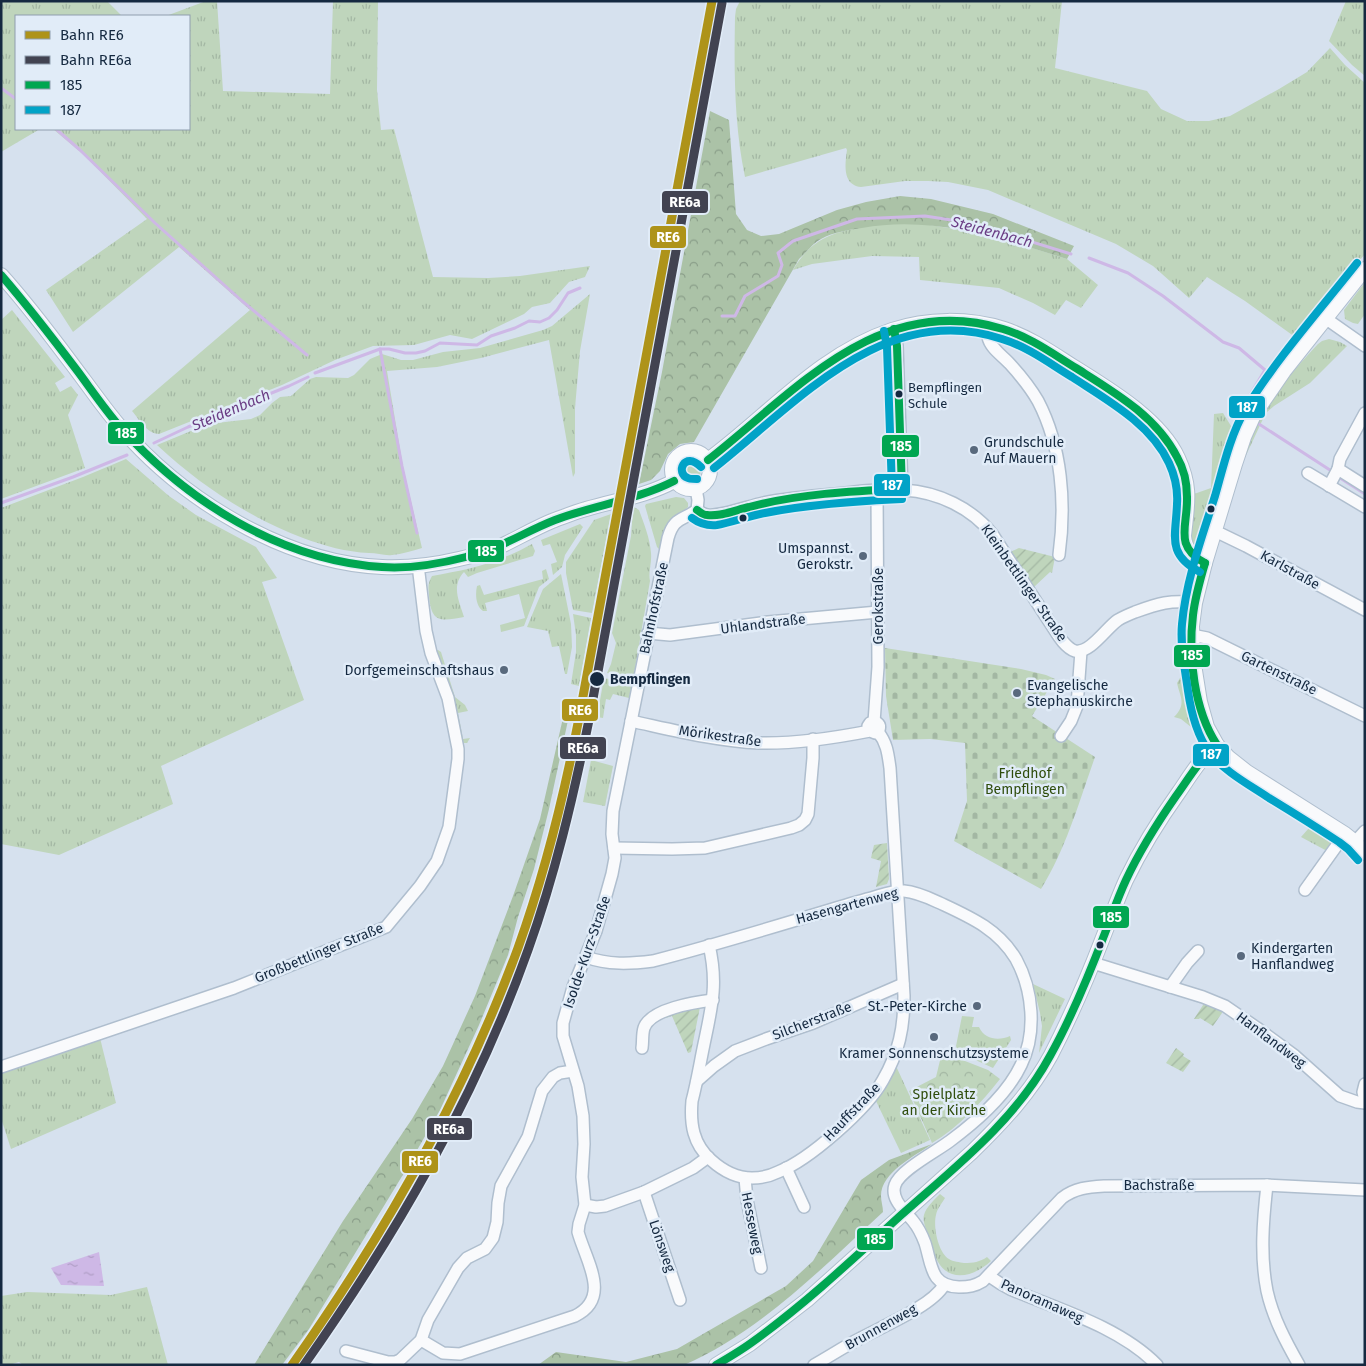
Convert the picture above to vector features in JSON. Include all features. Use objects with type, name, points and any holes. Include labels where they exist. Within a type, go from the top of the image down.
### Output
[{"type":"street","points":[[1355,843],[1242,768],[1217,745],[1207,727],[1200,702],[1194,667],[1192,634],[1195,603],[1205,563],[1239,452],[1253,417],[1271,388],[1365,269]]},
{"type":"street","points":[[1,275],[42,324],[120,427],[166,473],[206,503],[238,522],[267,537],[319,555],[339,561],[382,567],[418,565],[458,559],[501,546],[584,509],[648,493],[674,481]]},
{"type":"street","points":[[1325,318],[1365,346]]},
{"type":"street","points":[[708,460],[822,366],[862,342],[894,329],[920,323],[953,321],[990,326],[1017,334],[1041,347],[1123,398],[1152,424],[1173,449],[1183,471],[1188,497],[1184,542],[1195,558],[1205,563]]},
{"type":"street","points":[[990,326],[988,338],[991,344],[1016,370],[1032,392],[1044,414],[1052,435],[1058,463],[1062,511],[1060,555]]},
{"type":"street","points":[[894,329],[897,346],[902,489]]},
{"type":"street","points":[[1330,486],[1338,469],[1340,459],[1365,413]]},
{"type":"street","points":[[684,451],[700,452],[708,460],[709,477],[706,482],[696,489],[684,488],[674,481],[672,464],[679,454],[684,451]]},
{"type":"street","points":[[1338,469],[1365,486]]},
{"type":"street","points":[[1308,473],[1365,507]]},
{"type":"street","points":[[696,489],[697,510]]},
{"type":"street","name":"Kleinbettlinger Straße","points":[[697,510],[705,515],[715,515],[781,500],[902,489],[926,494],[956,504],[985,525],[1054,629],[1064,642],[1075,651],[1081,651],[1091,646],[1117,620],[1131,614],[1165,602],[1181,601],[1195,603]]},
{"type":"street","name":"Gerokstraße","points":[[877,490],[878,667],[874,728],[888,748],[898,891]]},
{"type":"street","name":"Bahnhofstraße","points":[[615,853],[612,834],[613,811],[669,532],[677,521],[697,510]]},
{"type":"street","name":"Karlstraße","points":[[1215,531],[1365,610]]},
{"type":"street","name":"Großbettlinger Straße","points":[[1,1067],[234,988],[386,927],[420,886],[437,861],[450,827],[458,758],[448,698],[431,652],[426,631],[418,565]]},
{"type":"street","name":"Uhlandstraße","points":[[648,633],[670,635],[768,622],[878,612]]},
{"type":"street","name":"Gartenstraße","points":[[1192,634],[1207,638],[1365,716]]},
{"type":"street","points":[[1061,736],[1072,721],[1077,706],[1081,651]]},
{"type":"street","name":"Mörikestraße","points":[[631,721],[707,737],[773,743],[813,739],[874,728]]},
{"type":"street","points":[[615,853],[705,848],[757,837],[799,825],[808,814],[813,739]]},
{"type":"street","points":[[716,1365],[750,1344],[807,1300],[981,1143],[1025,1095],[1044,1068],[1057,1042],[1093,963],[1126,882],[1147,841],[1201,761],[1217,745]]},
{"type":"street","points":[[1305,890],[1355,843],[1365,831]]},
{"type":"street","name":"Isolde-Kurz-Straße","points":[[421,1340],[443,1353],[460,1354],[583,1313],[592,1302],[595,1287],[594,1279],[578,1232],[586,1205],[582,1177],[583,1116],[581,1101],[563,1036],[563,1023],[571,992],[586,957],[603,908],[615,853]]},
{"type":"street","name":"Hasengartenweg","points":[[586,957],[612,963],[641,962],[665,958],[898,891],[918,894],[957,911],[980,922],[999,936],[1012,953],[1022,972],[1028,995],[1031,1019],[1027,1051],[1021,1066],[990,1107],[968,1127],[899,1178],[894,1189],[895,1196],[898,1204],[906,1212]]},
{"type":"street","name":"Hauffstraße","points":[[709,945],[714,975],[713,1000],[692,1101],[692,1124],[696,1141],[708,1157],[724,1170],[745,1178],[767,1176],[786,1168],[820,1145],[844,1125],[880,1086],[892,1061],[901,1038],[904,1022],[898,891]]},
{"type":"street","points":[[1170,987],[1198,951]]},
{"type":"street","name":"Hanflandweg","points":[[1093,963],[1203,997],[1225,1006],[1295,1056],[1340,1096],[1357,1102],[1365,1102]]},
{"type":"street","name":"Silcherstraße","points":[[697,1081],[722,1059],[735,1051],[813,1023],[903,984]]},
{"type":"street","points":[[642,1048],[646,1023],[652,1018],[676,1007],[713,1000]]},
{"type":"street","points":[[704,1045],[722,1059]]},
{"type":"street","points":[[346,1352],[395,1362],[406,1356],[421,1340],[428,1320],[458,1268],[467,1258],[485,1248],[493,1238],[497,1222],[501,1186],[528,1137],[542,1091],[553,1077],[560,1073],[573,1071]]},
{"type":"street","points":[[1365,1084],[1363,1092],[1365,1102]]},
{"type":"street","points":[[586,1205],[605,1206],[644,1192],[693,1168],[708,1157]]},
{"type":"street","points":[[786,1168],[804,1207]]},
{"type":"street","name":"Hesseweg","points":[[745,1178],[747,1200],[761,1268]]},
{"type":"street","points":[[1267,1185],[1263,1252],[1267,1292],[1278,1324],[1299,1365]]},
{"type":"street","name":"Bachstraße","points":[[989,1276],[1058,1202],[1076,1189],[1104,1186],[1267,1185],[1365,1190]]},
{"type":"street","name":"Lönsweg","points":[[644,1192],[680,1300]]},
{"type":"street","points":[[906,1212],[919,1229],[935,1276],[944,1285]]},
{"type":"street","name":"Panoramaweg","points":[[944,1285],[971,1286],[978,1284],[989,1276],[1010,1289],[1112,1333],[1137,1348],[1157,1365]]},
{"type":"street","name":"Brunnenweg","points":[[814,1365],[919,1307],[935,1296],[944,1285]]},
{"type":"green space","points":[[1,1],[107,1],[121,15],[15,15],[15,130],[38,130],[1,152]]},
{"type":"green space","points":[[206,1],[217,1],[223,91],[330,94],[333,1],[378,1],[377,90],[381,130],[394,129],[433,277],[488,278],[520,276],[590,266],[585,277],[569,282],[550,303],[532,307],[524,314],[472,339],[450,335],[414,345],[373,346],[335,360],[282,385],[159,434],[151,432],[132,411],[250,310],[179,247],[73,332],[46,290],[147,219],[84,155],[54,130],[190,130],[190,15],[169,15]]},
{"type":"green space","points":[[740,1],[1062,1],[1055,68],[1147,91],[1161,109],[1187,121],[1209,121],[1230,116],[1307,72],[1330,48],[1365,83],[1365,254],[1295,337],[1245,301],[1207,277],[1189,298],[1153,266],[1116,244],[988,190],[948,182],[928,181],[905,181],[861,187],[855,185],[846,173],[846,148],[745,177],[739,138],[735,77],[735,17]]},
{"type":"green space","points":[[1346,1],[1365,1],[1365,76],[1329,41]]},
{"type":"green space","points":[[710,111],[729,120],[736,214],[747,230],[761,236],[779,234],[837,210],[866,202],[900,196],[931,199],[993,214],[1074,246],[1067,259],[1017,243],[966,231],[914,224],[888,225],[852,230],[836,233],[821,239],[799,259],[694,442],[680,444],[668,454],[660,471],[651,480],[639,484],[662,372]]},
{"type":"green space","points":[[881,224],[924,224],[967,231],[1023,245],[1067,259],[1098,285],[1081,308],[1066,300],[1055,315],[999,288],[920,280],[919,257],[872,256],[812,264],[793,270],[801,257],[820,241],[831,235]]},
{"type":"green space","points":[[1365,282],[1365,314],[1358,324],[1353,323],[1345,319],[1344,310]]},
{"type":"green space","points":[[590,294],[580,351],[575,408],[575,473],[573,477],[549,340],[481,358],[437,367],[387,371],[403,467],[422,548],[400,554],[387,555],[344,550],[303,538],[263,520],[225,499],[173,460],[157,445],[208,424],[251,419],[260,415],[280,397],[291,396],[310,379],[316,377],[348,378],[354,375],[370,359],[382,354],[401,360],[413,360],[443,352],[480,348],[543,330],[552,326]]},
{"type":"green space","points":[[12,310],[65,377],[55,383],[60,392],[71,386],[78,395],[68,415],[85,468],[1,499],[1,320]]},
{"type":"green space","points":[[1329,339],[1347,346],[1310,383],[1267,412],[1242,464],[1248,441],[1269,402],[1288,377],[1318,344]]},
{"type":"green space","points":[[1223,413],[1231,426],[1235,441],[1219,488],[1216,489],[1214,494],[1216,498],[1201,543],[1195,547],[1190,541],[1194,494],[1211,488],[1214,414]]},
{"type":"green space","points":[[126,459],[169,496],[196,515],[256,547],[277,578],[262,582],[304,700],[161,766],[173,804],[59,855],[1,844],[1,508]]},
{"type":"green space","points":[[691,460],[698,463],[701,470],[698,477],[691,480],[684,477],[681,470],[684,463]]},
{"type":"green space","points":[[676,497],[684,498],[688,503],[688,507],[675,518],[663,547],[659,549],[645,506],[646,504]]},
{"type":"green space","points":[[634,507],[639,510],[645,526],[651,557],[650,581],[633,680],[607,673],[616,643],[612,633],[631,536]]},
{"type":"green space","points":[[611,514],[592,613],[573,610],[566,573],[566,562],[594,520]]},
{"type":"green space","points":[[580,524],[583,527],[565,555],[562,567],[553,575],[551,564],[557,562],[550,544],[543,546],[541,540]]},
{"type":"green space","points":[[532,544],[535,551],[533,556],[468,577],[464,572],[458,583],[457,594],[464,617],[442,619],[434,615],[428,590],[432,576],[489,563]]},
{"type":"green space","points":[[1019,548],[1055,557],[1052,573],[1050,572],[1034,587],[1044,601],[1041,604],[1008,553]]},
{"type":"green space","points":[[546,569],[549,579],[539,587],[524,626],[501,632],[500,625],[525,618],[519,594],[485,603],[487,611],[483,611],[477,600],[477,586],[480,585],[484,595],[543,579],[542,571]]},
{"type":"green space","points":[[561,574],[571,624],[572,647],[567,674],[565,674],[559,646],[552,647],[548,631],[527,627],[543,589]]},
{"type":"green space","points":[[573,614],[591,618],[579,686],[571,684],[576,652]]},
{"type":"green space","name":"Friedhof Bempflingen","points":[[885,648],[1021,669],[1055,679],[1032,716],[1095,757],[1065,842],[1041,889],[954,841],[967,801],[965,743],[930,739],[893,740],[886,696]]},
{"type":"green space","points":[[436,650],[441,652],[455,697],[465,705],[468,711],[458,713],[463,739],[470,738],[467,743],[461,743]]},
{"type":"green space","points":[[1184,674],[1196,731],[1181,719],[1174,717],[1181,704],[1177,683]]},
{"type":"green space","points":[[604,678],[632,684],[629,698],[613,694],[610,700],[606,699],[603,718],[597,717]]},
{"type":"green space","points":[[565,709],[570,711],[549,809],[534,869],[508,955],[479,1025],[440,1110],[309,1329],[282,1365],[254,1365],[343,1221],[412,1119],[443,1066],[475,996],[540,819]]},
{"type":"green space","points":[[591,760],[613,766],[605,806],[583,802]]},
{"type":"green space","points":[[1309,828],[1331,841],[1327,851],[1301,837]]},
{"type":"green space","points":[[887,843],[889,879],[887,884],[876,887],[881,861],[871,858],[874,845]]},
{"type":"green space","points":[[1033,984],[1065,999],[1039,1053],[1042,1026]]},
{"type":"green space","points":[[1205,1002],[1222,1011],[1213,1026],[1200,1018],[1194,1019]]},
{"type":"green space","points":[[700,1007],[691,1052],[688,1053],[672,1016],[666,1018],[665,1015]]},
{"type":"green space","points":[[962,1016],[974,1017],[972,1027],[979,1027],[989,1037],[1001,1039],[1010,1036],[1011,1040],[993,1068],[958,1052],[956,1046]]},
{"type":"green space","points":[[100,1038],[116,1103],[11,1149],[1,1118],[1,1071]]},
{"type":"green space","points":[[1176,1048],[1191,1061],[1183,1072],[1166,1063]]},
{"type":"green space","name":"Spielplatz an der Kirche","points":[[942,1052],[988,1070],[1000,1079],[969,1114],[932,1143],[909,1091],[936,1077]]},
{"type":"green space","points":[[896,1066],[930,1140],[901,1153],[875,1099]]},
{"type":"green space","points":[[932,1144],[908,1159],[887,1179],[882,1187],[883,1212],[790,1297],[739,1335],[712,1351],[684,1365],[538,1365],[556,1352],[626,1362],[677,1349],[786,1286],[813,1261],[861,1180],[889,1160]]},
{"type":"green space","points":[[940,1194],[945,1198],[938,1208],[935,1226],[937,1239],[942,1251],[952,1261],[964,1263],[976,1262],[987,1257],[991,1261],[979,1270],[964,1275],[957,1275],[944,1269],[938,1262],[925,1226],[924,1217],[929,1206]]},
{"type":"green space","points":[[147,1287],[168,1365],[23,1365],[19,1362],[1,1365],[1,1296],[27,1292],[111,1295]]},
{"type":"water","points":[[99,1252],[104,1286],[61,1285],[51,1268]]},
{"type":"waterway","points":[[1,88],[15,98]]},
{"type":"waterway","points":[[57,130],[155,223],[242,301],[307,355]]},
{"type":"waterway","name":"Steidenbach","points":[[722,316],[735,316],[745,296],[778,276],[782,265],[778,253],[793,241],[857,219],[925,216],[971,223],[1071,254]]},
{"type":"waterway","name":"Steidenbach","points":[[1089,258],[1128,273],[1163,296],[1223,342],[1239,348],[1265,370],[1239,413],[1244,416]]},
{"type":"waterway","name":"Steidenbach","points":[[315,373],[380,349],[416,353],[425,351],[440,343],[477,345],[491,336],[529,321],[540,322],[549,318],[557,310],[568,293],[580,288]]},
{"type":"waterway","points":[[380,349],[417,533]]},
{"type":"waterway","name":"Steidenbach","points":[[154,443],[308,377]]},
{"type":"waterway","name":"Steidenbach","points":[[1259,424],[1333,472]]},
{"type":"waterway","name":"Steidenbach","points":[[1,503],[127,455]]},
{"type":"waterway","name":"Steidenbach","points":[[1340,478],[1365,494]]},
{"type":"rail line","name":"RE6","points":[[292,1365],[358,1266],[419,1164],[447,1112],[496,1004],[518,948],[537,891],[560,805],[579,718],[712,1]]},
{"type":"rail line","name":"RE6a","points":[[304,1365],[370,1267],[401,1216],[458,1113],[507,1005],[547,893],[570,807],[589,720],[722,3]]},
{"type":"transit line","name":"187","points":[[1357,263],[1284,353],[1257,391],[1235,430],[1195,559],[1184,608],[1182,641],[1191,707],[1198,731],[1209,752],[1222,766],[1237,777],[1339,842],[1358,860]]},
{"type":"transit line","name":"185","points":[[1,275],[41,324],[115,422],[147,455],[206,503],[238,523],[308,553],[344,562],[382,567],[414,567],[445,562],[490,550],[555,520],[630,498],[674,481]]},
{"type":"transit line","name":"185","points":[[708,460],[807,379],[842,355],[878,336],[917,324],[958,321],[1003,329],[1041,346],[1105,386],[1133,406],[1158,429],[1177,457],[1185,476],[1187,507],[1184,534],[1186,542],[1189,550],[1205,563]]},
{"type":"transit line","name":"185","points":[[894,329],[897,346],[902,489]]},
{"type":"transit line","name":"187","points":[[884,331],[887,347],[892,489]]},
{"type":"transit line","name":"187","points":[[714,468],[810,388],[845,364],[881,346],[919,334],[959,331],[1002,339],[1021,346],[1099,395],[1127,414],[1151,436],[1169,463],[1176,483],[1175,543],[1182,558],[1200,572]]},
{"type":"transit line","name":"187","points":[[697,479],[684,476],[682,468],[686,462],[690,461],[695,462],[701,467]]},
{"type":"transit line","name":"185","points":[[697,510],[706,515],[717,515],[805,496],[902,489]]},
{"type":"transit line","name":"187","points":[[692,518],[704,524],[717,525],[759,514],[799,507],[902,499]]},
{"type":"transit line","name":"185","points":[[1205,563],[1193,615],[1192,665],[1203,716],[1217,745]]},
{"type":"transit line","name":"185","points":[[716,1365],[743,1349],[827,1282],[962,1161],[1001,1123],[1019,1102],[1036,1080],[1066,1026],[1123,886],[1137,858],[1190,776],[1205,756],[1217,745]]},
{"type":"place","name":"Bempflingen Schule","points":[[899,394]]},
{"type":"place","name":"Grundschule Auf Mauern","points":[[974,450]]},
{"type":"place","name":"Umspannst. Gerokstr.","points":[[863,556]]},
{"type":"place","name":"Dorfgemeinschaftshaus","points":[[504,670]]},
{"type":"place","name":"Bempflingen","points":[[597,679]]},
{"type":"place","name":"Evangelische Stephanuskirche","points":[[1017,693]]},
{"type":"place","name":"Kindergarten Hanflandweg","points":[[1241,956]]},
{"type":"place","name":"St.-Peter-Kirche","points":[[977,1006]]},
{"type":"place","name":"Kramer Sonnenschutzsysteme","points":[[934,1037]]}]
